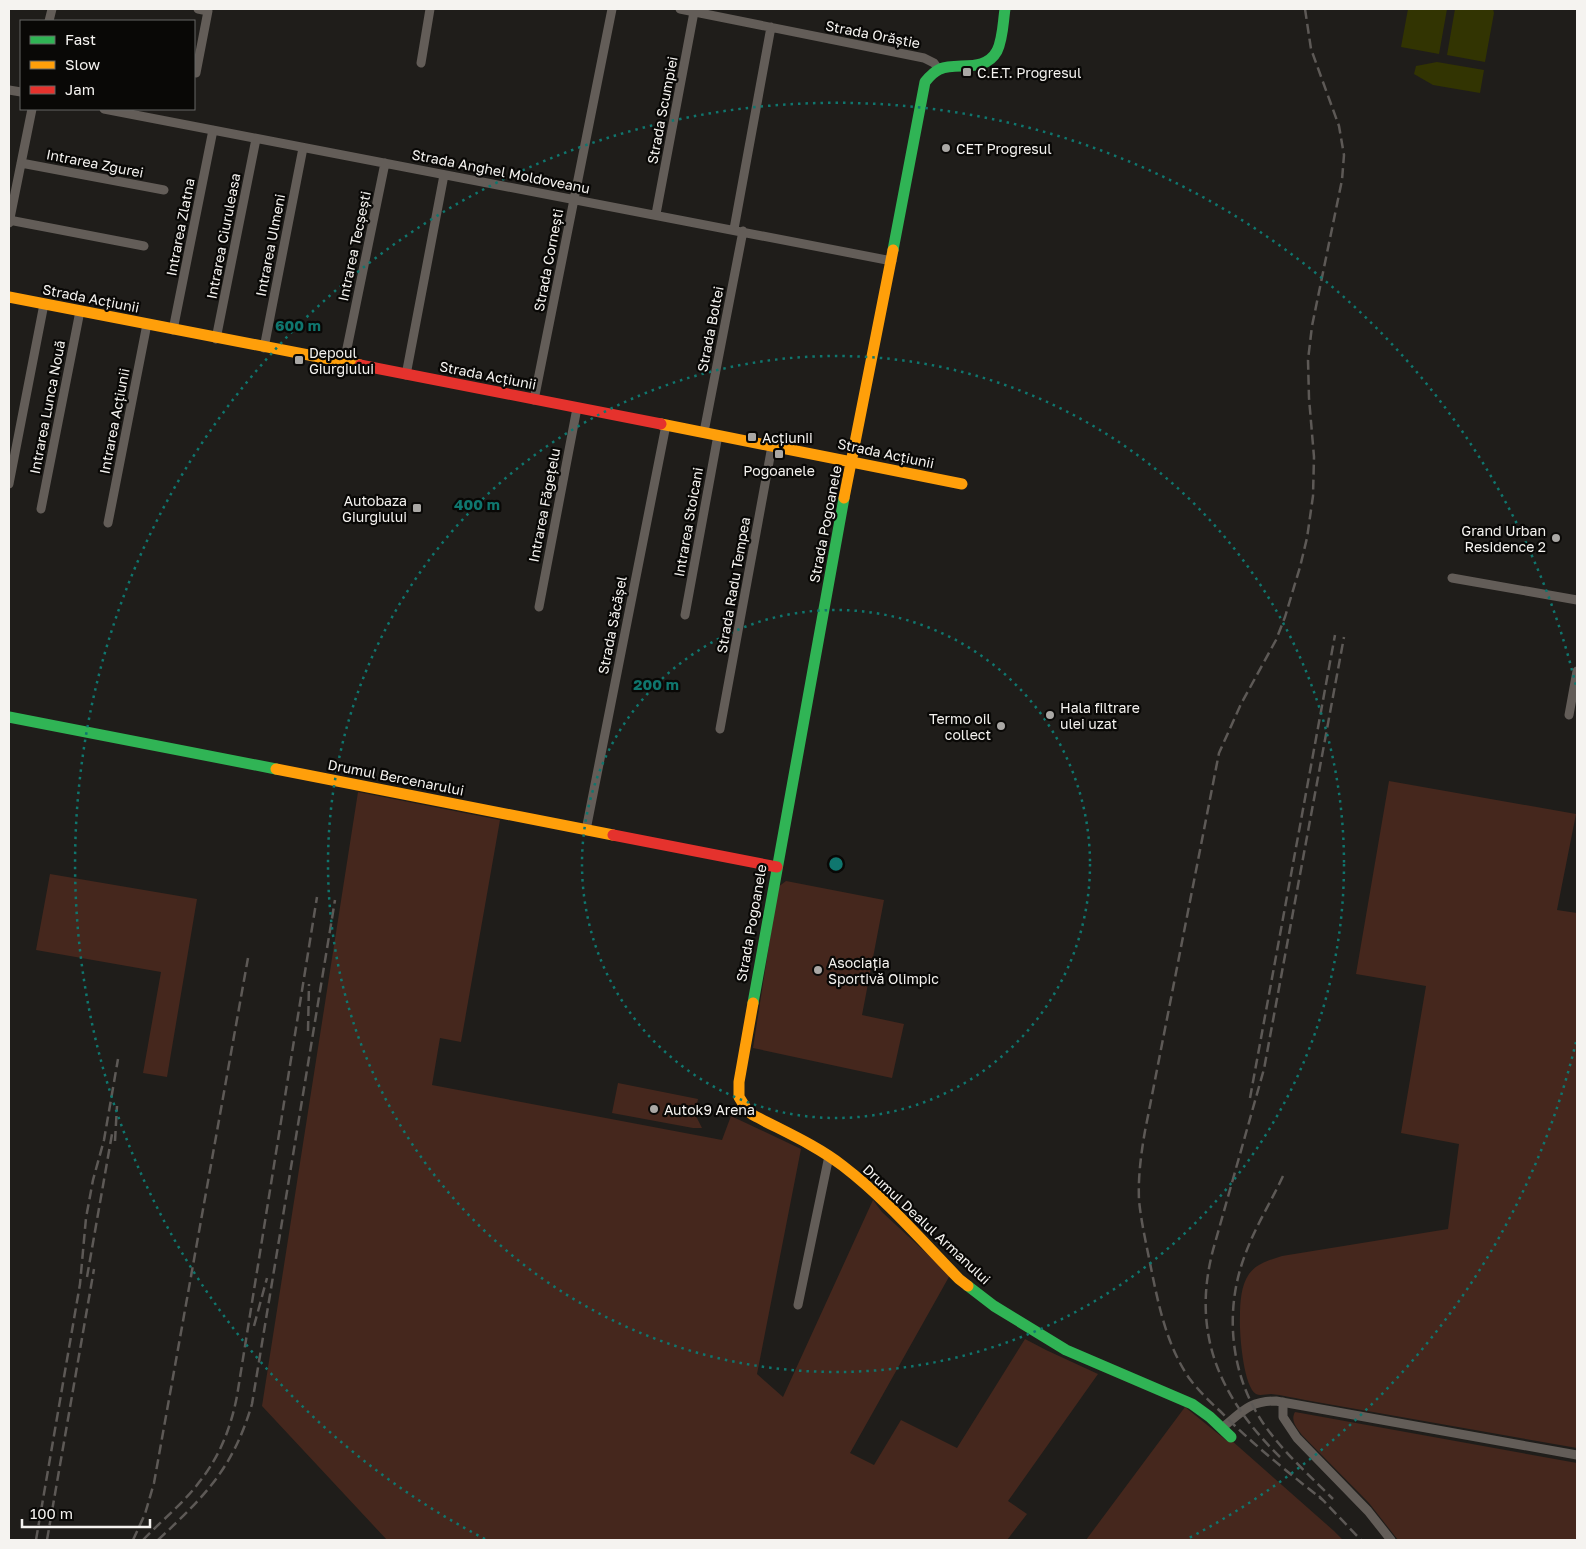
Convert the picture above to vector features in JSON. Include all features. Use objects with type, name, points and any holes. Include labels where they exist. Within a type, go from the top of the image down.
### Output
[{"type":"street","points":[[195,72],[208,11],[198,9]]},
{"type":"street","points":[[420,64],[430,9]]},
{"type":"street","name":"Strada Cornești","points":[[534,400],[612,9]]},
{"type":"street","name":"Strada Orăștie","points":[[680,9],[924,58],[934,63],[939,70]]},
{"type":"street","points":[[732,19],[734,9]]},
{"type":"street","points":[[939,70],[979,65],[986,63],[992,58],[997,51],[1005,9]]},
{"type":"street","name":"Strada Scumpiei","points":[[656,214],[694,12]]},
{"type":"street","points":[[734,229],[771,27]]},
{"type":"street","name":"Strada Pogoanele","points":[[739,1097],[738,1082],[776,867],[925,82],[931,74],[939,70]]},
{"type":"street","points":[[32,110],[9,222],[144,246]]},
{"type":"street","name":"Strada Anghel Moldoveanu","points":[[109,110],[892,261]]},
{"type":"street","name":"Intrarea Zlatna","points":[[173,330],[213,130]]},
{"type":"street","name":"Intrarea Ciuruleasa","points":[[216,339],[256,139]]},
{"type":"street","name":"Intrarea Ulmeni","points":[[264,348],[303,148]]},
{"type":"street","name":"Intrarea Zgurei","points":[[21,163],[164,190]]},
{"type":"street","name":"Intrarea Tecșești","points":[[344,363],[385,164]]},
{"type":"street","points":[[406,375],[444,175]]},
{"type":"street","name":"Strada Boltei","points":[[704,432],[744,231]]},
{"type":"street","name":"Strada Acțiunii","points":[[9,298],[704,432],[962,484]]},
{"type":"street","points":[[9,484],[44,304]]},
{"type":"street","name":"Intrarea Lunca Nouă","points":[[41,509],[80,311]]},
{"type":"street","name":"Intrarea Acțiunii","points":[[108,522],[147,324]]},
{"type":"street","name":"Intrarea Făgețelu","points":[[539,607],[577,408]]},
{"type":"street","name":"Strada Săcășel","points":[[586,830],[666,425]]},
{"type":"street","name":"Intrarea Stoicani","points":[[685,615],[718,435]]},
{"type":"street","name":"Strada Radu Tempea","points":[[720,729],[772,446]]},
{"type":"street","points":[[1452,578],[1577,600]]},
{"type":"street","points":[[1569,715],[1577,670]]},
{"type":"street","name":"Drumul Bercenarului","points":[[9,717],[776,867]]},
{"type":"street","name":"Drumul Dealul Armanului","points":[[739,1097],[747,1110],[753,1115],[828,1156],[868,1186],[959,1279],[994,1306],[1066,1350],[1192,1404],[1231,1437]]},
{"type":"street","points":[[798,1305],[828,1156]]},
{"type":"street","points":[[1222,1428],[1249,1406],[1263,1401],[1283,1402],[1577,1455]]},
{"type":"street","points":[[1283,1402],[1283,1417],[1296,1438],[1368,1511],[1390,1540]]},
{"type":"shaded area","points":[[1408,9],[1447,9],[1439,54],[1401,47]]},
{"type":"shaded area","points":[[1455,9],[1493,9],[1494,13],[1485,62],[1447,55]]},
{"type":"shaded area","points":[[1437,62],[1484,70],[1480,93],[1433,85],[1414,74],[1416,66]]},
{"type":"shaded area","points":[[1389,781],[1576,814],[1557,910],[1577,913],[1577,1448],[1279,1395],[1258,1395],[1252,1389],[1248,1380],[1241,1345],[1240,1305],[1246,1278],[1256,1267],[1282,1256],[1448,1229],[1459,1144],[1401,1133],[1426,986],[1356,974]]},
{"type":"shaded area","points":[[358,792],[500,820],[461,1042],[440,1038],[432,1085],[722,1140],[731,1116],[801,1149],[757,1374],[783,1397],[873,1200],[882,1212],[950,1275],[850,1453],[874,1465],[901,1420],[957,1448],[1025,1339],[1098,1374],[1008,1501],[1027,1514],[1007,1540],[387,1540],[262,1406]]},
{"type":"shaded area","points":[[50,874],[197,899],[167,1077],[143,1073],[161,972],[36,950]]},
{"type":"shaded area","name":"Asociația Sportivă Olimpic","points":[[786,881],[884,900],[862,1015],[904,1024],[892,1078],[753,1048],[778,887]]},
{"type":"shaded area","name":"Autok9 Arena","points":[[618,1083],[698,1099],[695,1114],[702,1128],[612,1113]]},
{"type":"shaded area","points":[[1185,1407],[1227,1441],[1231,1440],[1343,1540],[1086,1540]]},
{"type":"shaded area","points":[[1295,1412],[1577,1463],[1577,1540],[1398,1540],[1369,1503],[1302,1435],[1296,1427],[1293,1418]]},
{"type":"railway","points":[[1305,9],[1311,49],[1339,126],[1344,155],[1342,180],[1312,326],[1308,360],[1314,457],[1313,496],[1307,538],[1285,617],[1276,640],[1241,704],[1219,753],[1145,1131],[1140,1166],[1139,1200],[1142,1224],[1160,1308],[1174,1351],[1181,1365],[1196,1387],[1232,1423],[1270,1458],[1324,1501]]},
{"type":"railway","points":[[1250,1098],[1335,635]]},
{"type":"railway","points":[[1280,1457],[1241,1412],[1227,1388],[1216,1363],[1209,1337],[1206,1309],[1207,1281],[1213,1250],[1264,1069],[1344,637]]},
{"type":"railway","points":[[143,1540],[194,1489],[219,1451],[232,1419],[317,897]]},
{"type":"railway","points":[[158,1540],[190,1509],[216,1479],[236,1446],[252,1404],[335,900]]},
{"type":"railway","points":[[133,1540],[145,1514],[154,1483],[248,958]]},
{"type":"railway","points":[[308,1031],[309,984]]},
{"type":"railway","points":[[36,1540],[80,1284],[86,1218],[93,1180],[104,1140],[118,1059]]},
{"type":"railway","points":[[115,1141],[117,1106]]},
{"type":"railway","points":[[87,1277],[112,1134]]},
{"type":"railway","points":[[1283,1176],[1253,1234],[1238,1276],[1233,1319],[1237,1363],[1243,1384],[1263,1423],[1288,1453],[1333,1499]]},
{"type":"railway","points":[[47,1540],[94,1269]]},
{"type":"railway","points":[[254,1326],[267,1278]]},
{"type":"railway","points":[[1319,1496],[1361,1540]]},
{"type":"traffic: fast","points":[[893,250],[925,82],[933,73],[940,69],[978,65],[992,58],[997,51],[1000,41],[1005,9]]},
{"type":"traffic: fast","points":[[753,1003],[844,498]]},
{"type":"traffic: fast","points":[[9,717],[276,769]]},
{"type":"traffic: fast","points":[[968,1286],[994,1306],[1066,1350],[1192,1404],[1210,1417],[1231,1437]]},
{"type":"traffic: slow","points":[[844,498],[893,250]]},
{"type":"traffic: slow","points":[[9,297],[360,365]]},
{"type":"traffic: slow","points":[[661,424],[962,484]]},
{"type":"traffic: slow","points":[[276,769],[613,835]]},
{"type":"traffic: slow","points":[[753,1003],[739,1082],[739,1097],[747,1110],[833,1158],[889,1206],[968,1286]]},
{"type":"traffic: jam","points":[[360,365],[661,424]]},
{"type":"traffic: jam","points":[[613,835],[777,867]]},
{"type":"place","name":"C.E.T. Progresul","points":[[967,72]]},
{"type":"place","name":"CET Progresul","points":[[946,148]]},
{"type":"place","name":"Depoul Giurgiului","points":[[299,360]]},
{"type":"place","name":"Acțiunii","points":[[752,437]]},
{"type":"place","name":"Pogoanele","points":[[779,454]]},
{"type":"place","name":"Autobaza Giurgiului","points":[[417,508]]},
{"type":"place","name":"Grand Urban Residence 2","points":[[1556,538]]},
{"type":"place","name":"Hala filtrare ulei uzat","points":[[1050,715]]},
{"type":"place","name":"Termo oil collect","points":[[1001,726]]},
{"type":"place","name":"Asociația Sportivă Olimpic","points":[[818,970]]},
{"type":"place","name":"Autok9 Arena","points":[[654,1109]]}]
